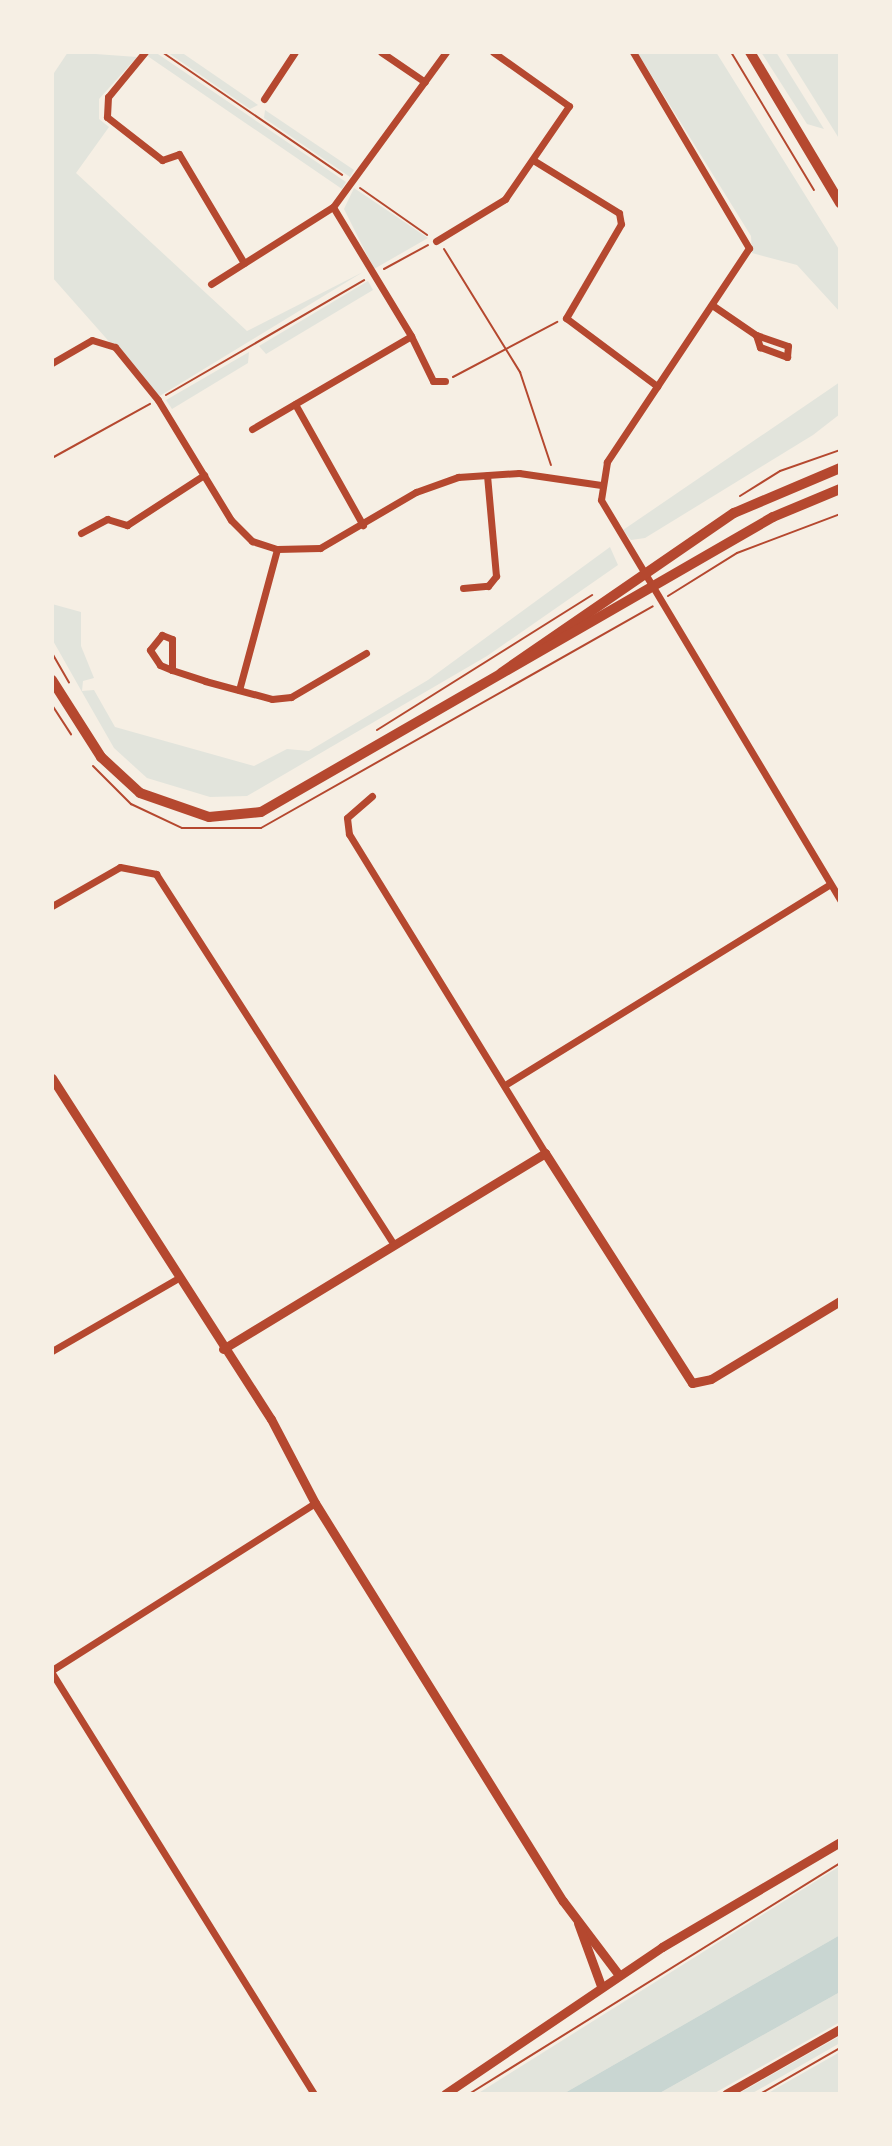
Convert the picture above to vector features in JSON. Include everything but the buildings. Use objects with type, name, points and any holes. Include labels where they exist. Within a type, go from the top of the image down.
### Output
[{"type":"main road","points":[[750,52],[840,203]]},
{"type":"main road","points":[[830,182],[840,192]]},
{"type":"main road","points":[[500,675],[640,576],[781,487],[840,468]]},
{"type":"main road","points":[[52,680],[101,757],[140,793],[186,813],[229,818],[274,807],[500,675],[651,592],[773,517],[840,489]]},
{"type":"street","points":[[145,52],[108,97],[107,117],[162,160],[179,154],[244,263]]},
{"type":"street","points":[[264,99],[295,52]]},
{"type":"street","points":[[381,52],[425,82]]},
{"type":"street","points":[[211,284],[333,207],[355,184],[446,52]]},
{"type":"street","points":[[436,241],[494,209],[533,160],[569,106],[493,52]]},
{"type":"street","points":[[633,52],[748,240],[746,257],[607,462],[601,485],[606,516],[840,900]]},
{"type":"street","points":[[533,160],[619,213],[621,224],[566,318],[657,386]]},
{"type":"street","points":[[333,207],[411,336],[433,381],[445,381]]},
{"type":"street","points":[[712,305],[756,335],[788,346],[787,357],[760,347],[756,335]]},
{"type":"street","points":[[252,429],[411,336]]},
{"type":"street","points":[[52,363],[101,340],[158,400],[231,520],[252,541],[277,549],[320,548],[434,484],[487,475],[552,475],[601,485]]},
{"type":"street","points":[[295,404],[363,525]]},
{"type":"street","points":[[81,533],[107,519],[127,525],[204,475]]},
{"type":"street","points":[[463,588],[488,586],[496,576],[487,475]]},
{"type":"street","points":[[239,690],[277,549]]},
{"type":"street","points":[[172,670],[172,639],[162,635],[150,650],[153,661],[172,670],[239,690],[291,697],[366,653]]},
{"type":"street","points":[[372,796],[347,818],[349,834],[545,1153],[694,1384],[840,1301]]},
{"type":"street","points":[[52,906],[120,867],[156,874],[394,1245]]},
{"type":"street","points":[[505,1085],[830,884]]},
{"type":"street","points":[[52,1078],[578,1923],[619,1975]]},
{"type":"street","points":[[223,1349],[545,1153]]},
{"type":"street","points":[[52,1351],[175,1280]]},
{"type":"street","points":[[314,2094],[52,1672],[315,1503]]},
{"type":"street","points":[[52,1696],[63,1690]]},
{"type":"street","points":[[445,2094],[601,1986],[840,1842]]},
{"type":"street","points":[[578,1923],[601,1986]]},
{"type":"street","points":[[726,2094],[840,2029]]},
{"type":"path","points":[[162,52],[436,241],[506,349],[538,410],[552,475]]},
{"type":"path","points":[[731,52],[814,190]]},
{"type":"path","points":[[52,458],[436,241]]},
{"type":"path","points":[[445,381],[566,318]]},
{"type":"path","points":[[734,500],[780,471],[840,450]]},
{"type":"path","points":[[85,754],[114,791],[164,821],[217,834],[261,828],[657,604],[737,553],[840,514]]},
{"type":"path","points":[[367,737],[594,594]]},
{"type":"path","points":[[52,653],[73,690]]},
{"type":"path","points":[[52,705],[77,742]]},
{"type":"path","points":[[469,2094],[840,1863]]},
{"type":"path","points":[[760,2094],[840,2048]]},
{"type":"shaded area","points":[[68,52],[137,57],[99,99],[99,119],[109,127],[76,173],[247,331],[363,272],[158,397],[52,277],[52,76]]},
{"type":"shaded area","points":[[155,52],[346,182],[342,189],[146,55]]},
{"type":"shaded area","points":[[167,52],[181,52],[258,105],[250,109]]},
{"type":"shaded area","points":[[637,52],[716,52],[840,251],[840,312],[797,265],[752,253],[751,236]]},
{"type":"shaded area","points":[[761,52],[776,52],[824,129],[807,124]]},
{"type":"shaded area","points":[[785,52],[840,52],[840,140]]},
{"type":"shaded area","points":[[265,110],[354,170],[350,177],[264,118]]},
{"type":"shaded area","points":[[354,188],[428,238],[374,269],[344,209]]},
{"type":"shaded area","points":[[368,281],[373,290],[266,354],[259,346]]},
{"type":"shaded area","points":[[249,352],[248,363],[172,409],[166,400]]},
{"type":"shaded area","points":[[840,382],[840,414],[813,435],[645,538],[631,540],[623,530]]},
{"type":"shaded area","points":[[610,547],[618,565],[487,656],[247,796],[210,797],[147,778],[114,748],[52,639],[52,604],[81,612],[81,646],[94,678],[83,681],[82,691],[94,690],[115,727],[254,766],[287,749],[309,751],[428,680]]},
{"type":"shaded area","points":[[840,1866],[840,1935],[563,2094],[477,2094]]},
{"type":"shaded area","points":[[840,1935],[840,1992],[658,2094],[563,2094]]},
{"type":"shaded area","points":[[840,1992],[840,2022],[713,2094],[658,2094]]},
{"type":"shaded area","points":[[840,2036],[840,2043],[751,2094],[738,2094]]},
{"type":"shaded area","points":[[840,2052],[840,2094],[767,2094],[775,2089]]}]
